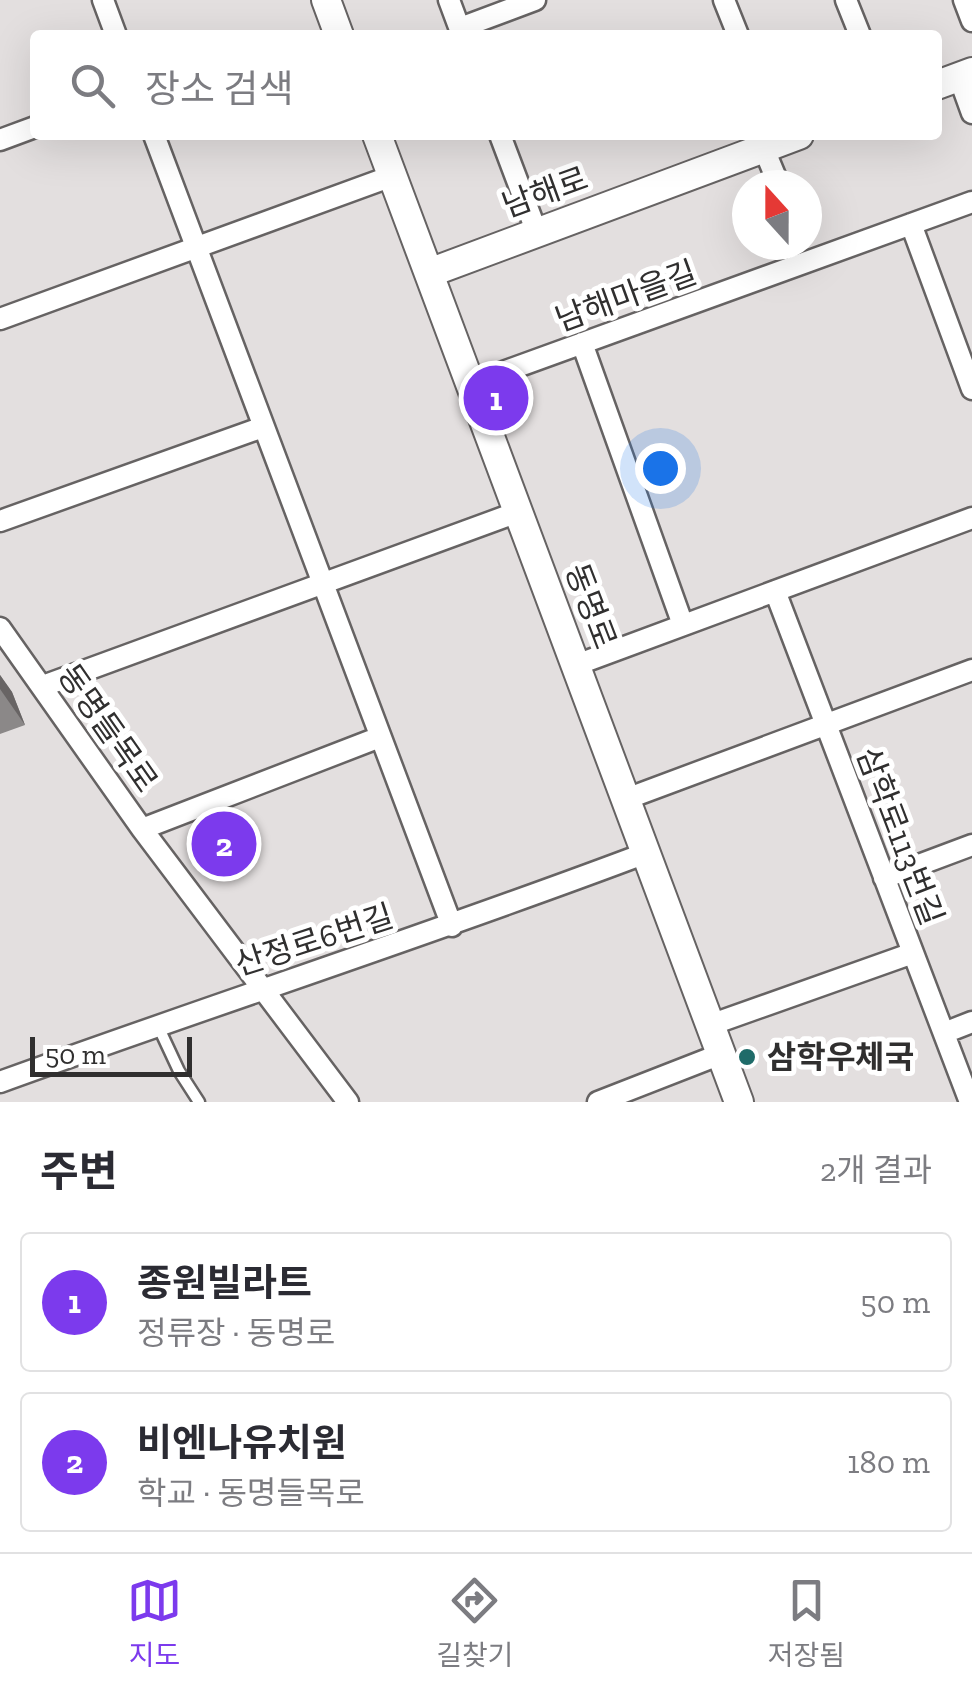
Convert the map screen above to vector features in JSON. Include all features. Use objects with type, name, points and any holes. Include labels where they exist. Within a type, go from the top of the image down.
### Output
[{"type":"street","points":[[103,0],[114,30]]},
{"type":"street","points":[[326,0],[337,30]]},
{"type":"street","points":[[449,0],[460,30]]},
{"type":"street","points":[[466,30],[536,0]]},
{"type":"street","points":[[724,0],[735,30]]},
{"type":"street","points":[[846,0],[858,30]]},
{"type":"street","points":[[964,0],[972,20]]},
{"type":"street","points":[[956,78],[972,114]]},
{"type":"street","points":[[0,140],[30,129]]},
{"type":"street","points":[[156,140],[452,926]]},
{"type":"street","name":"동명로","points":[[379,140],[740,1102]]},
{"type":"street","points":[[502,140],[537,233]]},
{"type":"street","points":[[779,140],[779,170]]},
{"type":"street","name":"남해로","points":[[429,273],[779,140]]},
{"type":"street","points":[[0,319],[392,176]]},
{"type":"street","name":"남해마을길","points":[[822,249],[972,202]]},
{"type":"street","points":[[911,224],[972,389]]},
{"type":"street","name":"남해마을길","points":[[470,384],[582,344],[789,260]]},
{"type":"street","points":[[582,344],[683,625]]},
{"type":"street","points":[[0,521],[263,427]]},
{"type":"street","points":[[43,686],[518,512]]},
{"type":"street","points":[[576,664],[972,518]]},
{"type":"street","name":"삼학로113번길","points":[[775,591],[970,1102]]},
{"type":"street","name":"동명들목로","points":[[0,628],[142,829],[348,1102]]},
{"type":"street","points":[[626,800],[972,670]]},
{"type":"street","points":[[142,829],[380,737]]},
{"type":"street","points":[[884,878],[972,846]]},
{"type":"street","name":"산정로6번길","points":[[0,1082],[262,988],[452,926],[646,853]]},
{"type":"street","points":[[710,1026],[913,953]]},
{"type":"street","points":[[944,1033],[972,1022]]},
{"type":"street","points":[[598,1102],[721,1054]]},
{"type":"lane","points":[[158,1025],[179,1071],[199,1102]]},
{"type":"place","name":"종원빌라트","points":[[496,398]]},
{"type":"place","name":"비엔나유치원","points":[[224,844]]},
{"type":"place","name":"삼학우체국","points":[[747,1057]]}]
